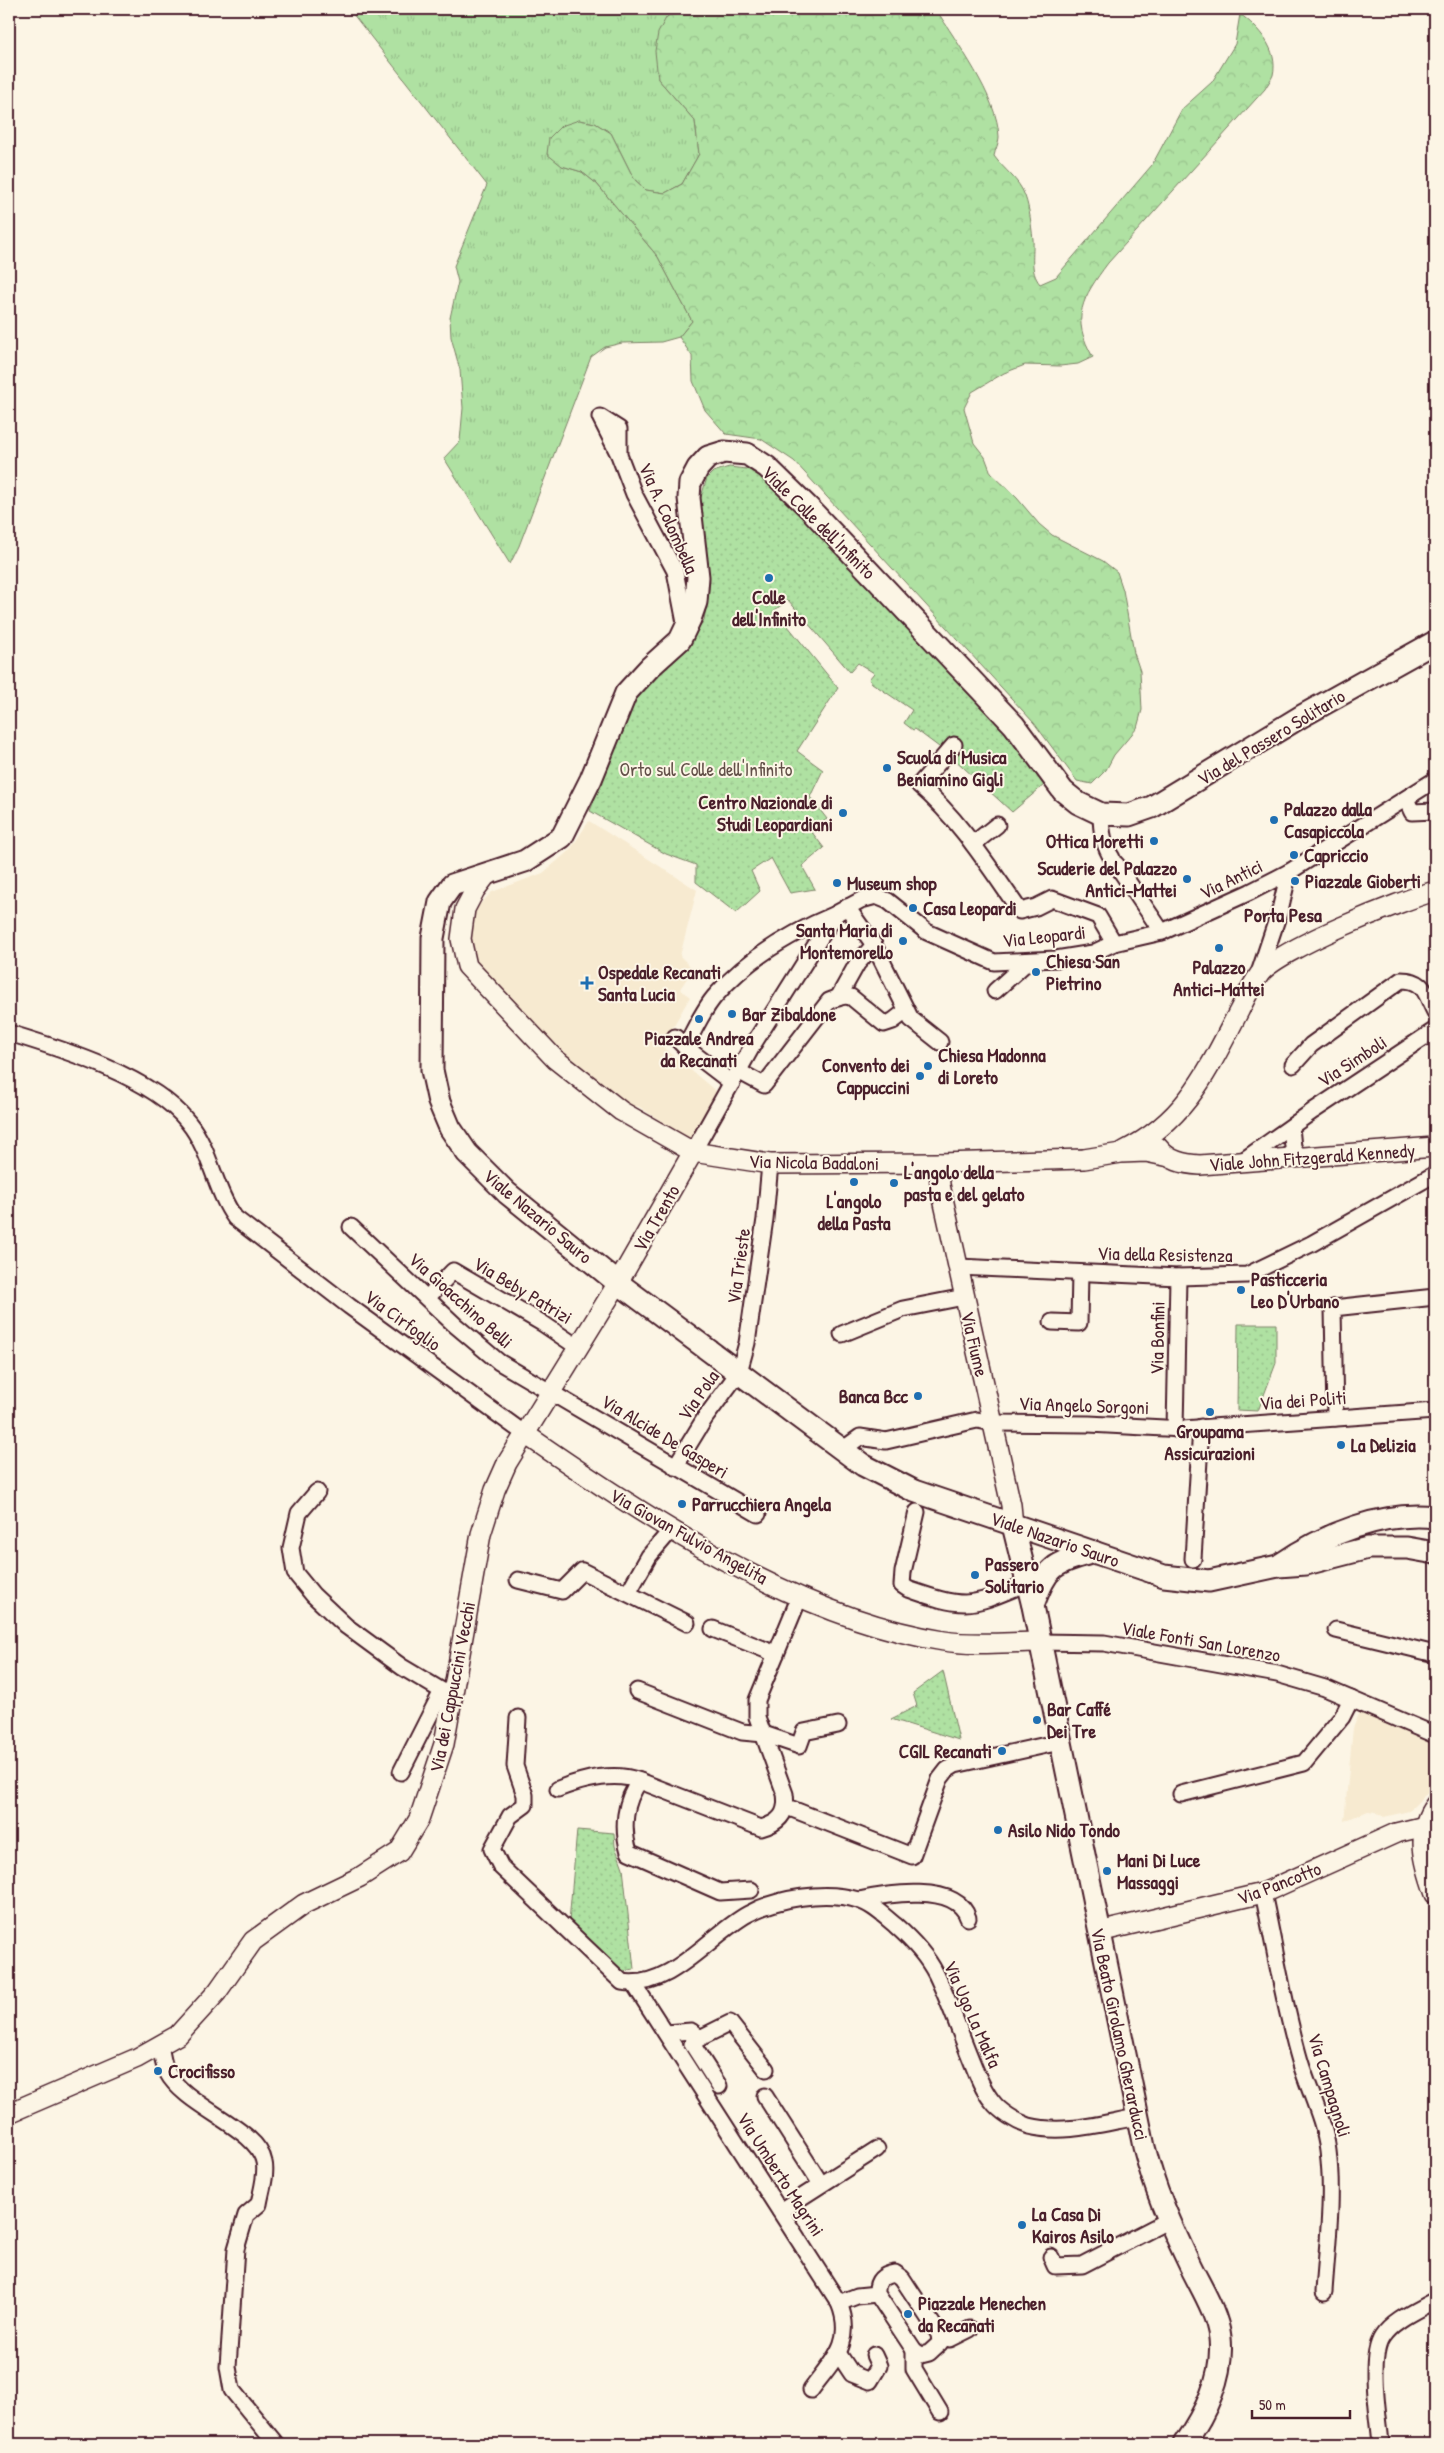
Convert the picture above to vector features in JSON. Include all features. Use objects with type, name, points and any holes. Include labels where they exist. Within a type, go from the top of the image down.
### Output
[{"type":"main road","name":"Viale Colle dell'Infinito","points":[[488,873],[525,861],[562,837],[591,779],[626,693],[650,667],[680,640],[696,602],[698,577],[689,498],[690,483],[698,468],[708,458],[724,452],[747,454],[767,467],[809,508],[1007,718],[1063,791],[1078,803],[1102,814]]},
{"type":"main road","name":"Via del Passero Solitario","points":[[1102,814],[1129,815],[1152,807],[1302,716],[1435,642]]},
{"type":"main road","name":"Viale Nazario Sauro","points":[[488,873],[452,885],[440,902],[433,938],[432,1070],[439,1102],[450,1128],[467,1153],[507,1193],[618,1284],[739,1372],[863,1466],[892,1481],[1046,1537],[1164,1576],[1209,1581],[1278,1566],[1306,1564],[1368,1548],[1407,1548],[1435,1554]]},
{"type":"main road","name":"Viale Nazario Sauro","points":[[1278,1566],[1299,1552],[1380,1519],[1414,1514],[1435,1517]]},
{"type":"main road","points":[[1013,1525],[1024,1561],[1040,1577]]},
{"type":"main road","points":[[1024,1561],[1036,1545],[1046,1537],[1051,1559],[1040,1577]]},
{"type":"main road","points":[[1040,1577],[1061,1563],[1094,1552]]},
{"type":"main road","name":"Via Beato Girolamo Gherarducci","points":[[1040,1577],[1033,1606],[1039,1642],[1138,2118],[1154,2183],[1169,2220],[1211,2308],[1220,2339],[1219,2366],[1213,2394],[1184,2444]]},
{"type":"street","name":"Via A. Colombella","points":[[619,455],[634,494],[660,539],[675,571],[686,628]]},
{"type":"street","points":[[954,745],[919,785],[940,803],[971,842],[1020,911],[1036,907],[1052,899],[1098,916],[1114,943]]},
{"type":"street","name":"Via Antici","points":[[1114,943],[1162,932],[1220,908],[1289,872],[1435,780]]},
{"type":"street","points":[[1406,799],[1412,812],[1435,811]]},
{"type":"street","points":[[1102,814],[1101,830],[1107,850],[1162,932]]},
{"type":"street","points":[[971,842],[997,825]]},
{"type":"street","points":[[1259,973],[1280,910],[1289,872]]},
{"type":"street","name":"Via Nicola Badaloni","points":[[488,873],[475,890],[465,909],[461,939],[467,966],[555,1059],[621,1111],[694,1152],[770,1164],[939,1163],[1084,1159],[1121,1153],[1146,1152],[1165,1156]]},
{"type":"street","points":[[1259,973],[1287,954],[1371,914],[1406,899],[1435,891]]},
{"type":"street","name":"Via Leopardi","points":[[842,910],[861,900],[876,896],[888,901],[927,932],[994,962],[1027,962],[1093,953],[1114,943]]},
{"type":"street","points":[[694,1152],[735,1077],[820,938],[842,910]]},
{"type":"street","points":[[842,910],[874,945],[906,1011],[918,1026],[940,1042]]},
{"type":"street","points":[[842,910],[809,925],[756,958],[715,995],[680,1042],[735,1077],[764,1085],[829,1001],[845,996],[851,997],[884,1024],[893,1022],[906,1011]]},
{"type":"street","points":[[838,998],[857,964],[874,945]]},
{"type":"street","points":[[995,991],[1027,962]]},
{"type":"street","name":"Via Nicola Badaloni","points":[[1121,1153],[1152,1136],[1170,1121],[1194,1093],[1259,973]]},
{"type":"street","points":[[1293,1065],[1311,1045],[1401,980],[1413,980],[1420,984],[1435,1012]]},
{"type":"street","name":"Via Simboli","points":[[1291,1127],[1435,1030]]},
{"type":"street","name":"Via Cirfoglio","points":[[9,1033],[67,1051],[102,1065],[164,1099],[189,1122],[202,1146],[224,1204],[235,1218],[257,1238],[525,1434]]},
{"type":"street","points":[[1269,1155],[1281,1144],[1291,1127]]},
{"type":"street","points":[[1291,1127],[1292,1147],[1300,1158]]},
{"type":"street","points":[[1152,1136],[1165,1156]]},
{"type":"street","name":"Viale John Fitzgerald Kennedy","points":[[1152,1136],[1164,1139],[1188,1164]]},
{"type":"street","name":"Viale John Fitzgerald Kennedy","points":[[1165,1156],[1188,1164],[1242,1162],[1269,1155],[1300,1158],[1435,1147]]},
{"type":"street","name":"Via Trento","points":[[618,1284],[694,1152]]},
{"type":"street","name":"Via Fiume","points":[[939,1163],[940,1185],[1011,1504],[1013,1525]]},
{"type":"street","name":"Via Trieste","points":[[739,1372],[747,1342],[758,1270],[770,1164]]},
{"type":"street","name":"Via della Resistenza","points":[[958,1267],[1178,1277],[1246,1275],[1311,1244],[1435,1174]]},
{"type":"street","name":"Via Gioacchino Belli","points":[[351,1227],[488,1354],[517,1373],[553,1392]]},
{"type":"street","name":"Via Beby Patrizi","points":[[427,1298],[453,1271],[519,1309],[578,1348]]},
{"type":"street","points":[[1052,1322],[1079,1323],[1080,1273]]},
{"type":"street","name":"Via Bonfini","points":[[1174,1429],[1178,1277]]},
{"type":"street","name":"Via dei Cappuccini Vecchi","points":[[9,2113],[160,2046],[178,2035],[217,1992],[253,1941],[304,1904],[360,1877],[399,1852],[419,1819],[444,1744],[448,1694],[481,1534],[495,1490],[507,1463],[553,1392],[618,1284]]},
{"type":"street","points":[[842,1334],[903,1309],[964,1297]]},
{"type":"street","points":[[1335,1418],[1333,1308],[1435,1297]]},
{"type":"street","name":"Via Pola","points":[[675,1467],[705,1418],[739,1372]]},
{"type":"street","name":"Via Alcide De Gasperi","points":[[553,1392],[675,1467],[758,1514]]},
{"type":"street","name":"Via dei Politi","points":[[1174,1429],[1435,1411]]},
{"type":"street","points":[[842,1450],[860,1438],[886,1441],[976,1420],[993,1423]]},
{"type":"street","name":"Via Angelo Sorgoni","points":[[993,1423],[1089,1424],[1174,1429]]},
{"type":"street","points":[[1193,1559],[1201,1427]]},
{"type":"street","name":"Via Giovan Fulvio Angelita","points":[[525,1434],[609,1492],[727,1562],[800,1596],[889,1630],[946,1641],[1039,1642]]},
{"type":"street","points":[[317,1492],[299,1513],[291,1548],[295,1572],[313,1595],[346,1626],[402,1667],[448,1694],[401,1772]]},
{"type":"street","points":[[917,1512],[903,1572],[902,1585],[908,1589],[953,1602],[965,1603],[1001,1594],[1040,1577]]},
{"type":"street","points":[[628,1593],[649,1556],[672,1529]]},
{"type":"street","points":[[518,1580],[562,1591],[582,1571],[687,1623]]},
{"type":"street","points":[[558,1789],[572,1783],[619,1776],[640,1781],[761,1828],[773,1825],[782,1817],[787,1806],[785,1794],[757,1717],[758,1700],[800,1596]]},
{"type":"street","points":[[713,1629],[776,1654]]},
{"type":"street","points":[[1336,1630],[1435,1654]]},
{"type":"street","name":"Viale Fonti San Lorenzo","points":[[1039,1642],[1104,1643],[1158,1651],[1277,1674],[1351,1698],[1435,1735]]},
{"type":"street","points":[[637,1691],[742,1732],[764,1734],[799,1746],[804,1732],[838,1725]]},
{"type":"street","points":[[1181,1794],[1304,1764],[1342,1717],[1351,1698]]},
{"type":"street","name":"Via Umberto Magrini","points":[[518,1718],[515,1766],[525,1795],[525,1804],[510,1816],[492,1849],[501,1867],[628,1983],[666,2033],[839,2303],[846,2319],[846,2336],[838,2353],[811,2390]]},
{"type":"street","points":[[787,1806],[912,1856],[940,1779],[947,1770],[955,1765],[1060,1742]]},
{"type":"street","points":[[640,1781],[632,1791],[627,1813],[624,1834],[629,1852],[720,1892],[751,1890]]},
{"type":"street","points":[[1435,1805],[1425,1826],[1423,1848],[1426,1867],[1435,1894]]},
{"type":"street","name":"Via Pancotto","points":[[1099,1932],[1263,1893],[1396,1833],[1425,1826]]},
{"type":"street","points":[[859,1900],[910,1892],[931,1895],[950,1900],[966,1911],[968,1918]]},
{"type":"street","name":"Via Campagnoli","points":[[1263,1893],[1288,2014],[1300,2061],[1324,2127],[1328,2151],[1331,2180],[1324,2292]]},
{"type":"street","name":"Via Ugo La Malfa","points":[[628,1983],[656,1978],[699,1952],[747,1914],[770,1905],[806,1898],[840,1896],[859,1900],[882,1913],[916,1944],[935,1972],[979,2078],[992,2102],[1013,2119],[1028,2126],[1058,2130],[1138,2118]]},
{"type":"street","points":[[719,2086],[692,2044],[730,2023],[766,2069]]},
{"type":"street","points":[[666,2033],[690,2031],[700,2038]]},
{"type":"street","points":[[160,2046],[167,2072],[184,2093],[248,2138],[259,2148],[265,2163],[259,2204],[246,2215],[236,2249],[228,2367],[232,2390],[276,2444]]},
{"type":"street","points":[[765,2096],[821,2184]]},
{"type":"street","points":[[780,2210],[876,2149]]},
{"type":"street","points":[[1051,2257],[1054,2266],[1082,2265],[1169,2220]]},
{"type":"street","points":[[895,2273],[902,2278],[939,2334],[940,2343],[936,2349],[921,2355],[914,2350],[877,2294],[876,2286],[880,2279],[895,2273]]},
{"type":"street","points":[[839,2303],[857,2296],[877,2294]]},
{"type":"street","points":[[1381,2444],[1374,2358],[1381,2338],[1393,2325],[1435,2300]]},
{"type":"street","points":[[939,2334],[950,2339],[970,2329]]},
{"type":"street","points":[[914,2350],[914,2369],[940,2412]]},
{"type":"street","points":[[838,2353],[852,2374],[870,2381],[879,2366],[874,2356]]},
{"type":"shaded area","name":"Ospedale Recanati Santa Lucia","points":[[589,821],[697,890],[680,956],[693,969],[680,989],[690,997],[662,1046],[718,1093],[690,1140],[638,1106],[632,1108],[557,1054],[476,965],[470,946],[471,926],[477,907],[492,892],[543,873],[570,850]]},
{"type":"shaded area","points":[[1361,1710],[1435,1741],[1435,1785],[1409,1811],[1384,1817],[1376,1812],[1368,1811],[1344,1821],[1353,1728]]},
{"type":"green space","points":[[349,9],[676,9],[666,18],[658,79],[695,121],[699,154],[682,184],[665,193],[646,190],[634,179],[611,133],[595,123],[579,120],[562,166],[582,172],[597,184],[658,257],[692,321],[679,337],[661,342],[622,343],[605,347],[591,357],[519,546],[510,564],[444,458],[460,441],[463,408],[460,370],[451,337],[450,318],[458,282],[454,266],[487,185]]},
{"type":"green space","points":[[676,9],[936,9],[975,70],[992,105],[999,137],[994,156],[1015,180],[1025,196],[1033,239],[1034,274],[1040,284],[1056,277],[1152,165],[1182,109],[1212,82],[1235,44],[1240,14],[1266,40],[1273,57],[1274,66],[1273,75],[1265,89],[1108,263],[1091,287],[1082,308],[1081,319],[1082,331],[1093,357],[1078,364],[1060,366],[1025,365],[1004,373],[972,392],[964,408],[974,443],[985,457],[991,473],[1017,498],[1039,524],[1052,535],[1103,561],[1117,572],[1123,590],[1134,653],[1140,671],[1142,710],[1137,728],[1114,755],[1106,770],[1092,784],[1077,781],[1034,723],[794,461],[761,439],[726,434],[705,410],[693,381],[692,356],[679,337],[692,321],[658,257],[597,184],[582,172],[562,166],[547,154],[549,138],[561,126],[579,120],[595,123],[611,133],[634,179],[646,190],[665,193],[682,184],[699,154],[695,121],[658,79],[655,51],[658,33],[666,18]]},
{"type":"green space","name":"Orto sul Colle dell'Infinito","points":[[729,467],[747,469],[764,477],[886,594],[1051,779],[1012,812],[951,756],[904,723],[912,710],[872,683],[869,679],[874,673],[858,663],[850,672],[788,600],[775,610],[838,688],[797,751],[823,770],[810,797],[827,819],[811,831],[824,848],[802,866],[815,889],[790,893],[771,858],[751,871],[760,891],[736,913],[696,882],[696,865],[666,854],[590,811],[634,697],[687,644],[704,620],[710,582],[700,500],[707,478],[713,472]]},
{"type":"green space","points":[[1238,1324],[1276,1324],[1276,1363],[1258,1411],[1237,1410]]},
{"type":"green space","points":[[943,1671],[959,1740],[891,1719],[917,1706],[913,1693]]},
{"type":"green space","points":[[577,1830],[614,1833],[615,1846],[623,1868],[634,1969],[623,1971],[569,1922]]},
{"type":"place","name":"Colle dell'Infinito","points":[[769,578]]},
{"type":"place","name":"Scuola di Musica Beniamino Gigli","points":[[887,768]]},
{"type":"place","name":"Centro Nazionale di Studi Leopardiani","points":[[843,813]]},
{"type":"place","name":"Palazzo dalla Casapiccola","points":[[1274,820]]},
{"type":"place","name":"Ottica Moretti","points":[[1154,841]]},
{"type":"place","name":"Capriccio","points":[[1294,855]]},
{"type":"place","name":"Scuderie del Palazzo Antici-Mattei","points":[[1187,879]]},
{"type":"place","name":"Piazzale Gioberti","points":[[1295,881]]},
{"type":"place","name":"Museum shop","points":[[837,883]]},
{"type":"place","name":"Casa Leopardi","points":[[913,908]]},
{"type":"place","name":"Santa Maria di Montemorello","points":[[903,941]]},
{"type":"place","name":"Palazzo Antici-Mattei","points":[[1219,948]]},
{"type":"place","name":"Chiesa San Pietrino","points":[[1036,972]]},
{"type":"place","name":"Ospedale Recanati Santa Lucia","points":[[587,983]]},
{"type":"place","name":"Bar Zibaldone","points":[[732,1014]]},
{"type":"place","name":"Piazzale Andrea da Recanati","points":[[699,1019]]},
{"type":"place","name":"Chiesa Madonna di Loreto","points":[[928,1066]]},
{"type":"place","name":"Convento dei Cappuccini","points":[[920,1076]]},
{"type":"place","name":"L'angolo della Pasta","points":[[854,1182]]},
{"type":"place","name":"L'angolo della pasta e del gelato","points":[[894,1183]]},
{"type":"place","name":"Pasticceria Leo D'Urbano","points":[[1241,1290]]},
{"type":"place","name":"Banca Bcc","points":[[918,1396]]},
{"type":"place","name":"Groupama Assicurazioni","points":[[1210,1412]]},
{"type":"place","name":"La Delizia","points":[[1341,1445]]},
{"type":"place","name":"Parrucchiera Angela","points":[[682,1504]]},
{"type":"place","name":"Passero Solitario","points":[[975,1575]]},
{"type":"place","name":"Bar Caffé Dei Tre","points":[[1037,1720]]},
{"type":"place","name":"CGIL Recanati","points":[[1002,1751]]},
{"type":"place","name":"Asilo Nido Tondo","points":[[998,1830]]},
{"type":"place","name":"Mani Di Luce Massaggi","points":[[1107,1871]]},
{"type":"place","name":"Crocifisso","points":[[158,2071]]},
{"type":"place","name":"La Casa Di Kairos Asilo","points":[[1022,2225]]},
{"type":"place","name":"Piazzale Menechen da Recanati","points":[[908,2314]]},
{"type":"district","name":"Porta Pesa","points":[[1283,914]]}]
